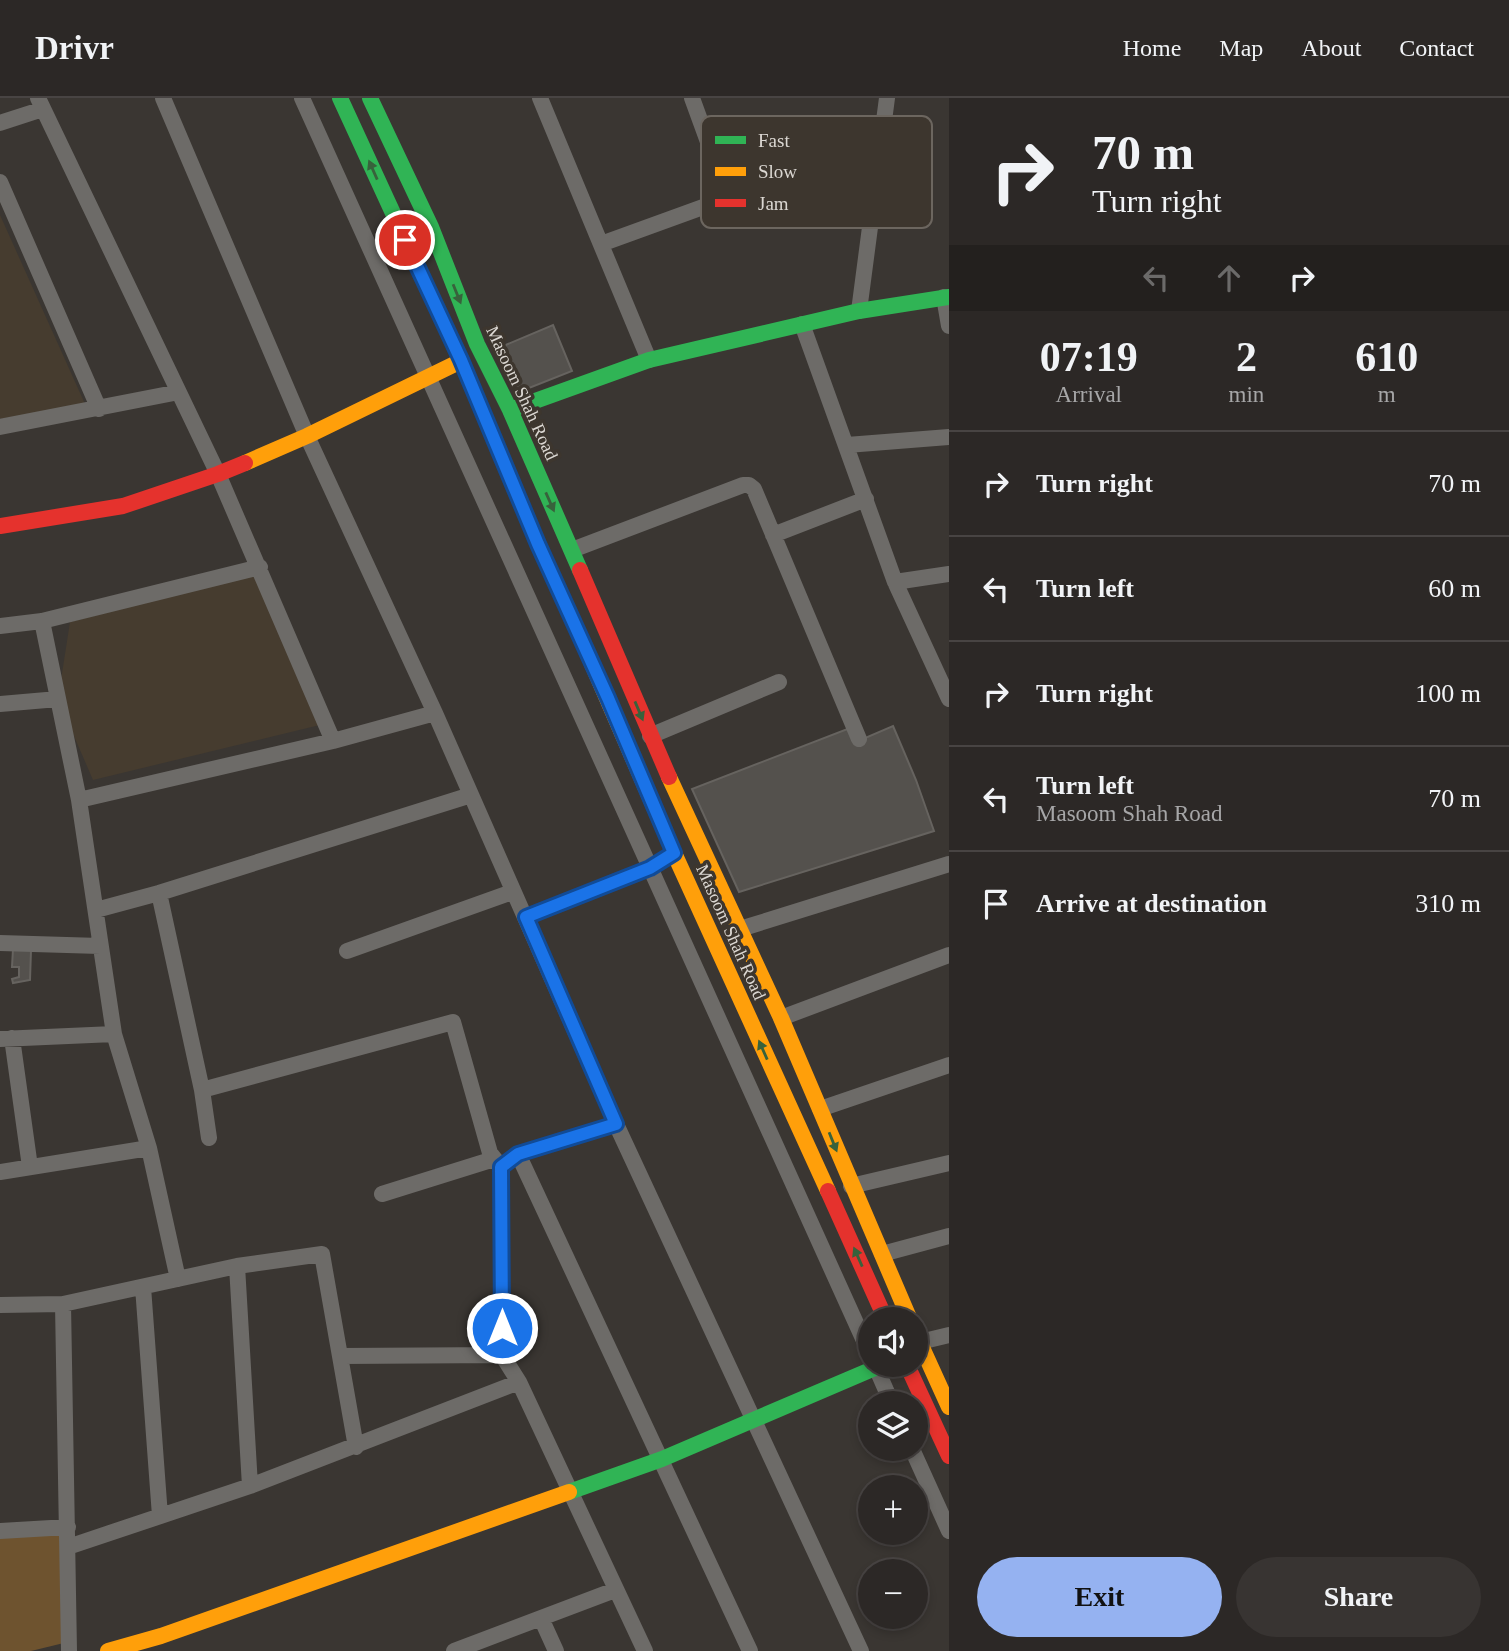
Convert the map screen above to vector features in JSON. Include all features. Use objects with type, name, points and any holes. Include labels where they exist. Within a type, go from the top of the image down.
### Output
[{"type":"main road","name":"Masoom Shah Road","points":[[340,98],[461,360],[538,544],[674,853],[880,1307]]},
{"type":"main road","name":"Masoom Shah Road","points":[[370,98],[431,227],[477,344],[572,550],[650,736],[781,1018],[904,1307]]},
{"type":"main road","points":[[405,240],[431,227]]},
{"type":"main road","points":[[510,411],[649,360],[859,311],[946,297]]},
{"type":"main road","points":[[0,526],[123,506],[218,474],[307,436],[461,360]]},
{"type":"main road","points":[[538,544],[563,532]]},
{"type":"main road","points":[[682,870],[706,857]]},
{"type":"main road","points":[[928,1363],[949,1407]]},
{"type":"main road","points":[[108,1651],[162,1643],[662,1459],[858,1371]]},
{"type":"main road","points":[[912,1377],[949,1456]]},
{"type":"street","points":[[163,98],[307,436],[435,713],[616,1124],[861,1651]]},
{"type":"street","points":[[302,98],[858,1324]]},
{"type":"street","points":[[540,98],[649,360]]},
{"type":"street","points":[[692,98],[701,123]]},
{"type":"street","points":[[885,116],[887,98]]},
{"type":"street","points":[[0,123],[41,104],[218,474],[333,741]]},
{"type":"street","points":[[0,182],[99,409]]},
{"type":"street","points":[[601,244],[701,208]]},
{"type":"street","points":[[859,311],[870,228]]},
{"type":"street","points":[[946,297],[949,327]]},
{"type":"street","points":[[802,324],[895,582],[949,699]]},
{"type":"street","points":[[0,427],[179,392]]},
{"type":"street","points":[[847,445],[949,438]]},
{"type":"street","points":[[572,550],[749,485],[754,489],[774,535],[859,739]]},
{"type":"street","points":[[774,535],[866,499]]},
{"type":"street","points":[[0,626],[42,621],[260,567]]},
{"type":"street","points":[[895,582],[949,574]]},
{"type":"street","points":[[42,621],[79,800],[114,1034],[149,1148],[177,1279]]},
{"type":"street","points":[[650,736],[779,682]]},
{"type":"street","points":[[0,704],[58,699]]},
{"type":"street","points":[[79,800],[333,741],[435,713]]},
{"type":"street","points":[[96,910],[159,893],[471,795]]},
{"type":"street","points":[[526,917],[650,868],[674,853]]},
{"type":"street","points":[[740,929],[949,864]]},
{"type":"street","points":[[346,950],[512,892]]},
{"type":"street","points":[[159,893],[202,1090],[209,1138]]},
{"type":"street","points":[[0,943],[100,946]]},
{"type":"street","points":[[781,1018],[949,955]]},
{"type":"street","points":[[202,1090],[453,1022],[489,1153],[498,1163],[502,1355],[519,1382],[645,1651]]},
{"type":"street","points":[[30,1167],[6,1039],[114,1034]]},
{"type":"street","points":[[820,1110],[949,1065]]},
{"type":"street","points":[[382,1194],[498,1163],[518,1154],[616,1124]]},
{"type":"street","points":[[0,1172],[149,1148]]},
{"type":"street","points":[[518,1154],[750,1651]]},
{"type":"street","points":[[851,1186],[949,1163]]},
{"type":"street","points":[[882,1254],[949,1236]]},
{"type":"street","points":[[0,1305],[63,1304],[237,1266],[322,1254],[356,1447]]},
{"type":"street","points":[[237,1266],[250,1486]]},
{"type":"street","points":[[143,1287],[160,1516]]},
{"type":"street","points":[[63,1304],[69,1651]]},
{"type":"street","points":[[928,1338],[949,1335]]},
{"type":"street","points":[[341,1356],[502,1355]]},
{"type":"street","points":[[68,1547],[250,1486],[519,1382]]},
{"type":"street","points":[[917,1461],[949,1531]]},
{"type":"street","points":[[0,1531],[68,1527]]},
{"type":"street","points":[[454,1651],[615,1590]]},
{"type":"street","points":[[541,1618],[556,1651]]},
{"type":"shaded area","points":[[0,215],[85,404],[0,419]]},
{"type":"shaded area","points":[[256,574],[324,724],[93,780],[58,699],[70,622]]},
{"type":"shaded area","points":[[68,1520],[68,1642],[31,1651],[0,1651],[0,1524]]},
{"type":"building","points":[[553,325],[572,371],[519,392],[501,347]]},
{"type":"building","points":[[893,726],[934,831],[739,892],[692,789],[850,728],[856,742]]},
{"type":"building","points":[[13,949],[31,950],[30,980],[13,983],[12,979],[19,977],[19,967],[12,967]]},
{"type":"traffic: fast","points":[[340,98],[461,361],[583,643]]},
{"type":"traffic: fast","points":[[370,98],[431,227],[477,344],[510,410],[580,570]]},
{"type":"traffic: fast","points":[[510,410],[649,360],[859,311],[949,297]]},
{"type":"traffic: fast","points":[[569,1492],[662,1459],[858,1375]]},
{"type":"traffic: slow","points":[[245,463],[461,361]]},
{"type":"traffic: slow","points":[[583,643],[674,853],[828,1191]]},
{"type":"traffic: slow","points":[[669,777],[781,1018],[904,1307]]},
{"type":"traffic: slow","points":[[928,1361],[949,1407]]},
{"type":"traffic: slow","points":[[108,1651],[161,1636],[569,1492]]},
{"type":"traffic: jam","points":[[0,526],[123,506],[245,463]]},
{"type":"traffic: jam","points":[[580,570],[669,777]]},
{"type":"traffic: jam","points":[[828,1191],[880,1307]]},
{"type":"traffic: jam","points":[[913,1377],[949,1456]]},
{"type":"route","points":[[405,240],[461,360],[538,544],[674,853],[650,868],[526,917],[616,1124],[518,1154],[501,1167],[502,1328]]}]
